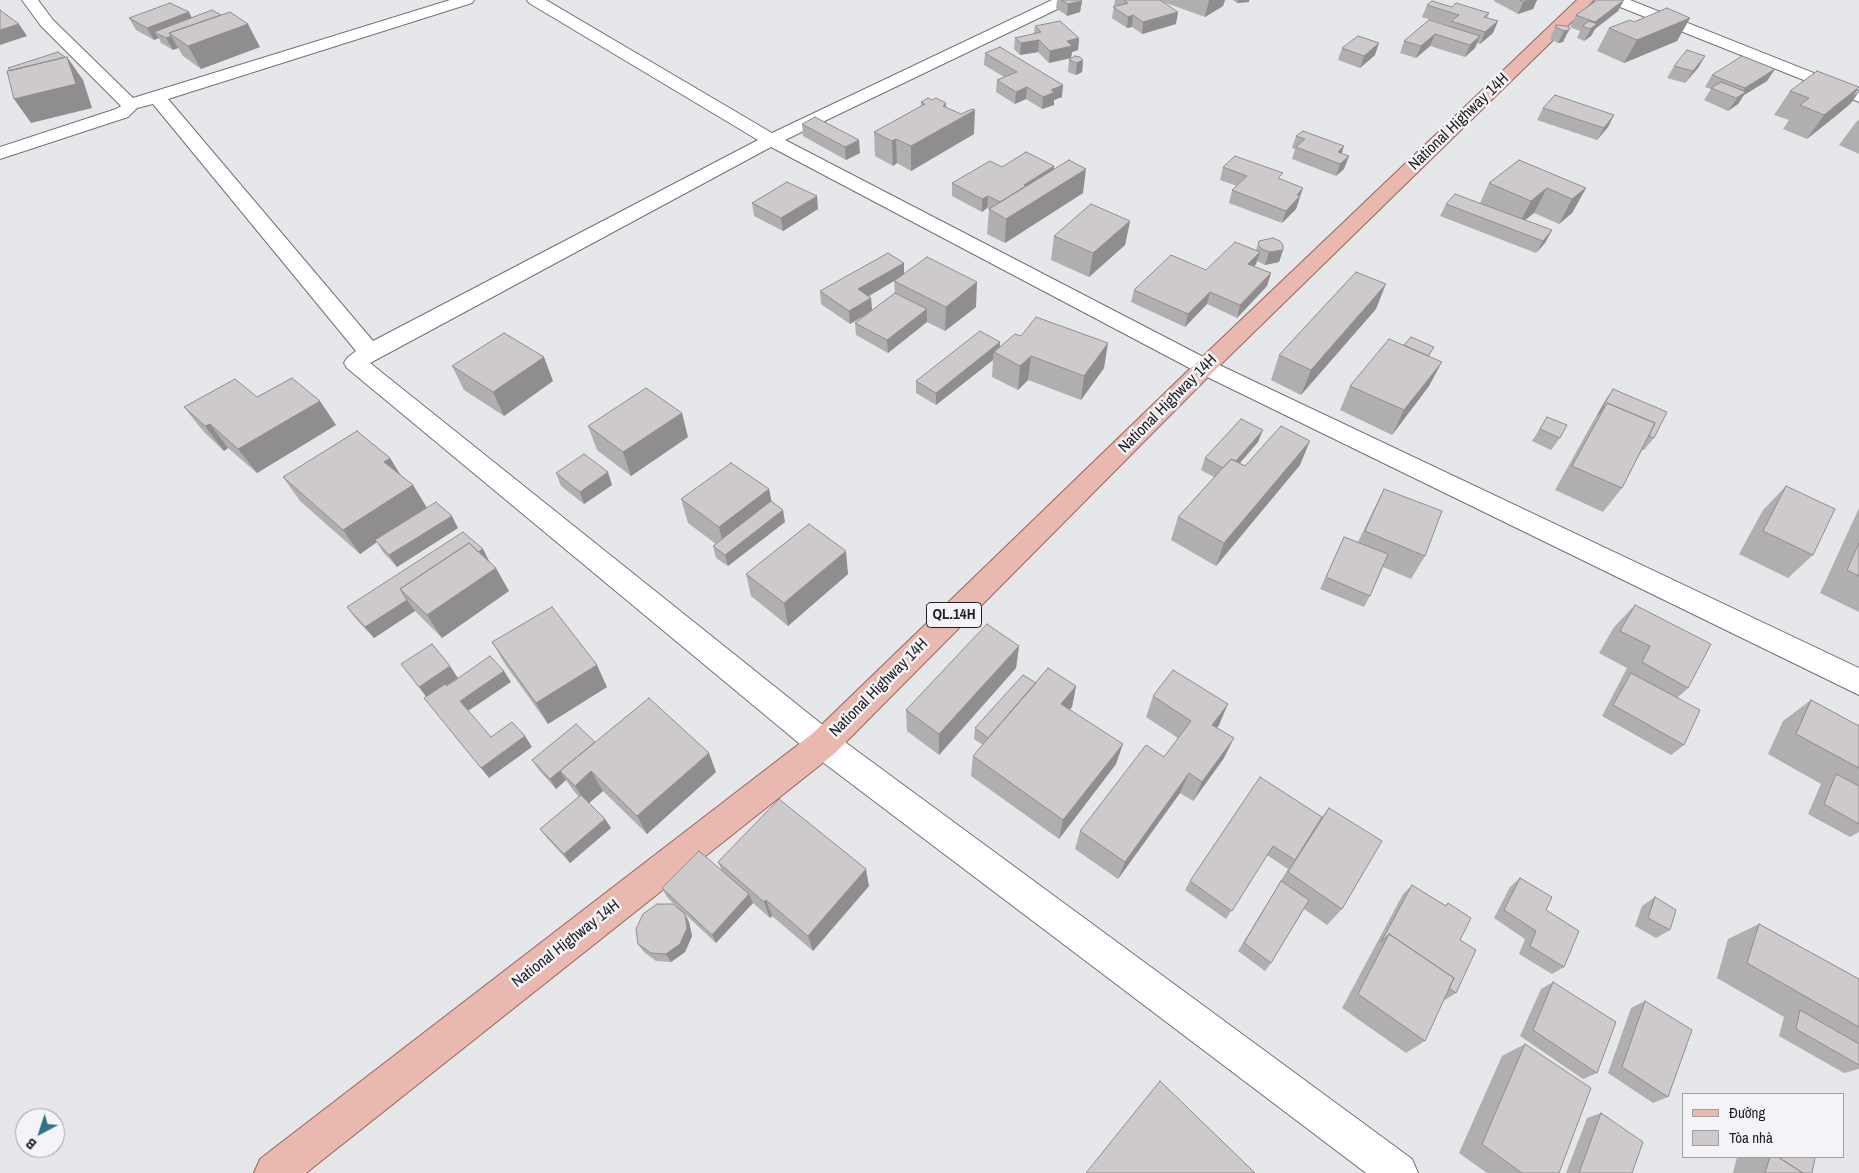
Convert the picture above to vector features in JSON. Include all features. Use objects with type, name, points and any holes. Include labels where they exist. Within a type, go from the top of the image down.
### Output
[{"type":"main road","name":"National Highway 14H","points":[[274,1173],[823,744],[1205,367],[1586,0]]},
{"type":"street","points":[[30,0],[46,23],[130,105]]},
{"type":"street","points":[[0,153],[122,113],[130,105],[156,96],[466,0]]},
{"type":"street","points":[[535,0],[770,140],[1205,367],[1859,682]]},
{"type":"street","points":[[1064,0],[770,140],[370,352],[355,363],[823,744],[1398,1173]]},
{"type":"street","points":[[1616,0],[1859,97]]},
{"type":"street","points":[[156,96],[370,352]]},
{"type":"building","points":[[1062,0],[1081,0],[1082,1],[1068,4]]},
{"type":"building","points":[[1124,0],[1160,0],[1178,12],[1143,22],[1133,15],[1128,17],[1113,7],[1128,3]]},
{"type":"building","points":[[1597,0],[1624,0],[1595,22],[1576,15]]},
{"type":"building","points":[[1432,1],[1452,7],[1456,3],[1489,13],[1484,17],[1498,21],[1485,32],[1451,21],[1459,15],[1427,5]]},
{"type":"building","points":[[170,3],[189,12],[147,28],[129,18]]},
{"type":"building","points":[[1667,8],[1690,18],[1637,40],[1609,28],[1630,20],[1634,22]]},
{"type":"building","points":[[0,10],[19,24],[0,30]]},
{"type":"building","points":[[212,10],[221,15],[169,33],[171,36],[166,38],[154,32]]},
{"type":"building","points":[[230,12],[248,24],[188,46],[169,33]]},
{"type":"building","points":[[1429,20],[1480,36],[1470,45],[1435,34],[1421,46],[1404,41]]},
{"type":"building","points":[[1060,21],[1079,38],[1067,41],[1072,46],[1050,51],[1039,40],[1021,43],[1015,38],[1041,32],[1035,26]]},
{"type":"building","points":[[1589,21],[1597,24],[1590,29],[1582,26]]},
{"type":"building","points":[[1556,25],[1570,28],[1564,31],[1555,27]]},
{"type":"building","points":[[1358,36],[1379,43],[1364,56],[1342,48]]},
{"type":"building","points":[[1000,47],[1063,85],[1051,90],[1055,92],[1043,97],[1027,87],[1016,92],[997,80],[1017,72],[985,53]]},
{"type":"building","points":[[1687,50],[1705,56],[1693,71],[1674,66]]},
{"type":"building","points":[[58,52],[65,57],[10,71],[8,68]]},
{"type":"building","points":[[1075,56],[1083,60],[1077,63],[1069,60]]},
{"type":"building","points":[[1742,56],[1775,69],[1745,88],[1712,75]]},
{"type":"building","points":[[67,57],[76,84],[14,99],[7,71]]},
{"type":"building","points":[[1817,71],[1859,87],[1824,115],[1800,105],[1809,98],[1790,91]]},
{"type":"building","points":[[1721,82],[1746,92],[1736,98],[1711,88]]},
{"type":"building","points":[[1555,95],[1614,115],[1604,128],[1543,108]]},
{"type":"building","points":[[928,98],[932,100],[936,98],[946,103],[943,106],[961,114],[972,109],[975,110],[911,146],[896,139],[892,141],[874,132],[925,104],[921,102]]},
{"type":"building","points":[[815,117],[859,140],[845,147],[802,124]]},
{"type":"building","points":[[1303,131],[1344,146],[1338,152],[1349,156],[1340,164],[1296,147],[1305,139],[1296,136]]},
{"type":"building","points":[[1026,152],[1054,166],[1000,202],[988,196],[982,199],[952,183],[990,161],[1002,167]]},
{"type":"building","points":[[1235,156],[1283,173],[1278,178],[1303,188],[1297,195],[1300,196],[1286,211],[1232,190],[1247,176],[1223,167]]},
{"type":"building","points":[[1069,160],[1086,169],[1006,219],[989,209]]},
{"type":"building","points":[[1519,160],[1586,188],[1572,199],[1547,188],[1531,201],[1489,183]]},
{"type":"building","points":[[787,182],[817,196],[781,218],[752,203]]},
{"type":"building","points":[[1455,194],[1552,230],[1543,241],[1446,204]]},
{"type":"building","points":[[1091,204],[1130,221],[1093,253],[1054,236]]},
{"type":"building","points":[[1273,238],[1280,241],[1283,245],[1283,250],[1269,252],[1258,245],[1259,241]]},
{"type":"building","points":[[1235,242],[1260,252],[1248,264],[1271,273],[1240,305],[1210,292],[1188,314],[1134,290],[1171,255],[1206,270]]},
{"type":"building","points":[[888,253],[904,263],[858,289],[871,298],[849,311],[820,291]]},
{"type":"building","points":[[927,257],[977,282],[946,307],[894,281]]},
{"type":"building","points":[[1356,272],[1386,284],[1311,370],[1279,355]]},
{"type":"building","points":[[895,293],[927,309],[887,340],[855,323]]},
{"type":"building","points":[[1036,317],[1108,343],[1084,376],[1031,356],[1020,366],[994,352],[1015,334],[1021,336]]},
{"type":"building","points":[[980,331],[1000,342],[936,393],[916,381]]},
{"type":"building","points":[[504,333],[544,357],[493,392],[452,366]]},
{"type":"building","points":[[1411,337],[1434,347],[1428,356],[1404,345]]},
{"type":"building","points":[[1389,339],[1442,362],[1404,410],[1350,386]]},
{"type":"building","points":[[292,378],[320,401],[238,449],[210,424],[205,426],[184,407],[235,379],[257,397]]},
{"type":"building","points":[[646,388],[682,413],[623,452],[588,426]]},
{"type":"building","points":[[1613,389],[1667,412],[1654,438],[1649,436],[1655,423],[1607,403],[1598,415]]},
{"type":"building","points":[[1607,403],[1655,423],[1622,488],[1572,466]]},
{"type":"building","points":[[1547,417],[1567,425],[1560,438],[1540,429]]},
{"type":"building","points":[[1241,419],[1263,430],[1236,461],[1231,459],[1223,468],[1205,458]]},
{"type":"building","points":[[1281,426],[1310,441],[1224,543],[1178,517],[1231,459],[1245,466]]},
{"type":"building","points":[[357,431],[390,458],[384,462],[413,485],[343,530],[283,477]]},
{"type":"building","points":[[584,454],[608,472],[580,492],[556,473]]},
{"type":"building","points":[[731,463],[769,489],[719,527],[681,499]]},
{"type":"building","points":[[1786,486],[1835,509],[1813,555],[1763,531]]},
{"type":"building","points":[[1384,489],[1442,511],[1425,556],[1365,531]]},
{"type":"building","points":[[771,501],[783,510],[725,555],[713,546]]},
{"type":"building","points":[[436,502],[452,516],[389,555],[375,540]]},
{"type":"building","points":[[809,524],[846,551],[784,603],[746,574]]},
{"type":"building","points":[[463,532],[483,549],[478,552],[469,543],[400,589],[407,600],[365,627],[347,607]]},
{"type":"building","points":[[1344,537],[1388,554],[1370,596],[1326,577]]},
{"type":"building","points":[[469,543],[496,568],[427,615],[400,589]]},
{"type":"building","points":[[1859,543],[1859,576],[1847,570]]},
{"type":"building","points":[[1635,605],[1711,644],[1688,688],[1642,662],[1650,646],[1620,631]]},
{"type":"building","points":[[552,607],[597,665],[536,703],[492,642]]},
{"type":"building","points":[[987,624],[1019,646],[939,734],[906,710]]},
{"type":"building","points":[[432,644],[450,666],[419,687],[401,664]]},
{"type":"building","points":[[490,656],[504,671],[460,701],[491,737],[512,722],[525,736],[481,768],[424,698],[445,684],[447,686]]},
{"type":"building","points":[[1048,668],[1076,686],[1061,704],[1123,744],[1063,820],[973,756]]},
{"type":"building","points":[[1173,670],[1228,704],[1212,725],[1234,738],[1202,782],[1189,773],[1125,862],[1080,831],[1146,745],[1164,757],[1191,721],[1153,696]]},
{"type":"building","points":[[1631,673],[1700,710],[1684,745],[1613,705]]},
{"type":"building","points":[[1023,675],[1036,683],[988,738],[975,728]]},
{"type":"building","points":[[649,698],[709,753],[637,816],[591,771],[575,786],[560,771]]},
{"type":"building","points":[[1811,700],[1859,726],[1859,768],[1796,734]]},
{"type":"building","points":[[576,724],[595,742],[550,779],[532,760]]},
{"type":"building","points":[[1836,774],[1859,786],[1859,824],[1824,804]]},
{"type":"building","points":[[1260,777],[1322,817],[1295,860],[1273,846],[1232,911],[1190,881]]},
{"type":"building","points":[[581,795],[605,819],[564,854],[540,829]]},
{"type":"building","points":[[779,799],[866,869],[808,936],[766,900],[764,902],[718,862]]},
{"type":"building","points":[[1329,808],[1382,841],[1342,909],[1288,872]]},
{"type":"building","points":[[699,851],[749,894],[712,935],[662,888]]},
{"type":"building","points":[[1520,878],[1552,897],[1546,910],[1579,931],[1564,967],[1530,946],[1536,931],[1504,910]]},
{"type":"building","points":[[1281,881],[1309,900],[1271,963],[1244,943]]},
{"type":"building","points":[[1412,885],[1446,906],[1448,903],[1471,918],[1460,940],[1476,950],[1456,993],[1449,988],[1454,978],[1389,934],[1381,942]]},
{"type":"building","points":[[1655,897],[1676,910],[1670,930],[1648,918]]},
{"type":"building","points":[[657,904],[673,904],[685,914],[687,928],[680,944],[666,954],[651,953],[638,944],[636,929],[643,914]]},
{"type":"building","points":[[1759,924],[1859,979],[1859,1027],[1747,963]]},
{"type":"building","points":[[1389,934],[1454,978],[1425,1041],[1358,994]]},
{"type":"building","points":[[1553,982],[1616,1022],[1597,1073],[1533,1030]]},
{"type":"building","points":[[1645,1001],[1692,1030],[1668,1097],[1622,1067]]},
{"type":"building","points":[[1800,1010],[1859,1044],[1859,1065],[1796,1029]]},
{"type":"building","points":[[1525,1044],[1591,1088],[1559,1173],[1522,1173],[1482,1144]]},
{"type":"building","points":[[1160,1081],[1255,1173],[1086,1173]]},
{"type":"building","points":[[1601,1113],[1643,1142],[1632,1173],[1579,1173]]},
{"type":"building","points":[[1770,1158],[1780,1158],[1803,1173],[1765,1173]]},
{"type":"building","points":[[1780,1158],[1815,1158],[1812,1173],[1803,1173]]}]
